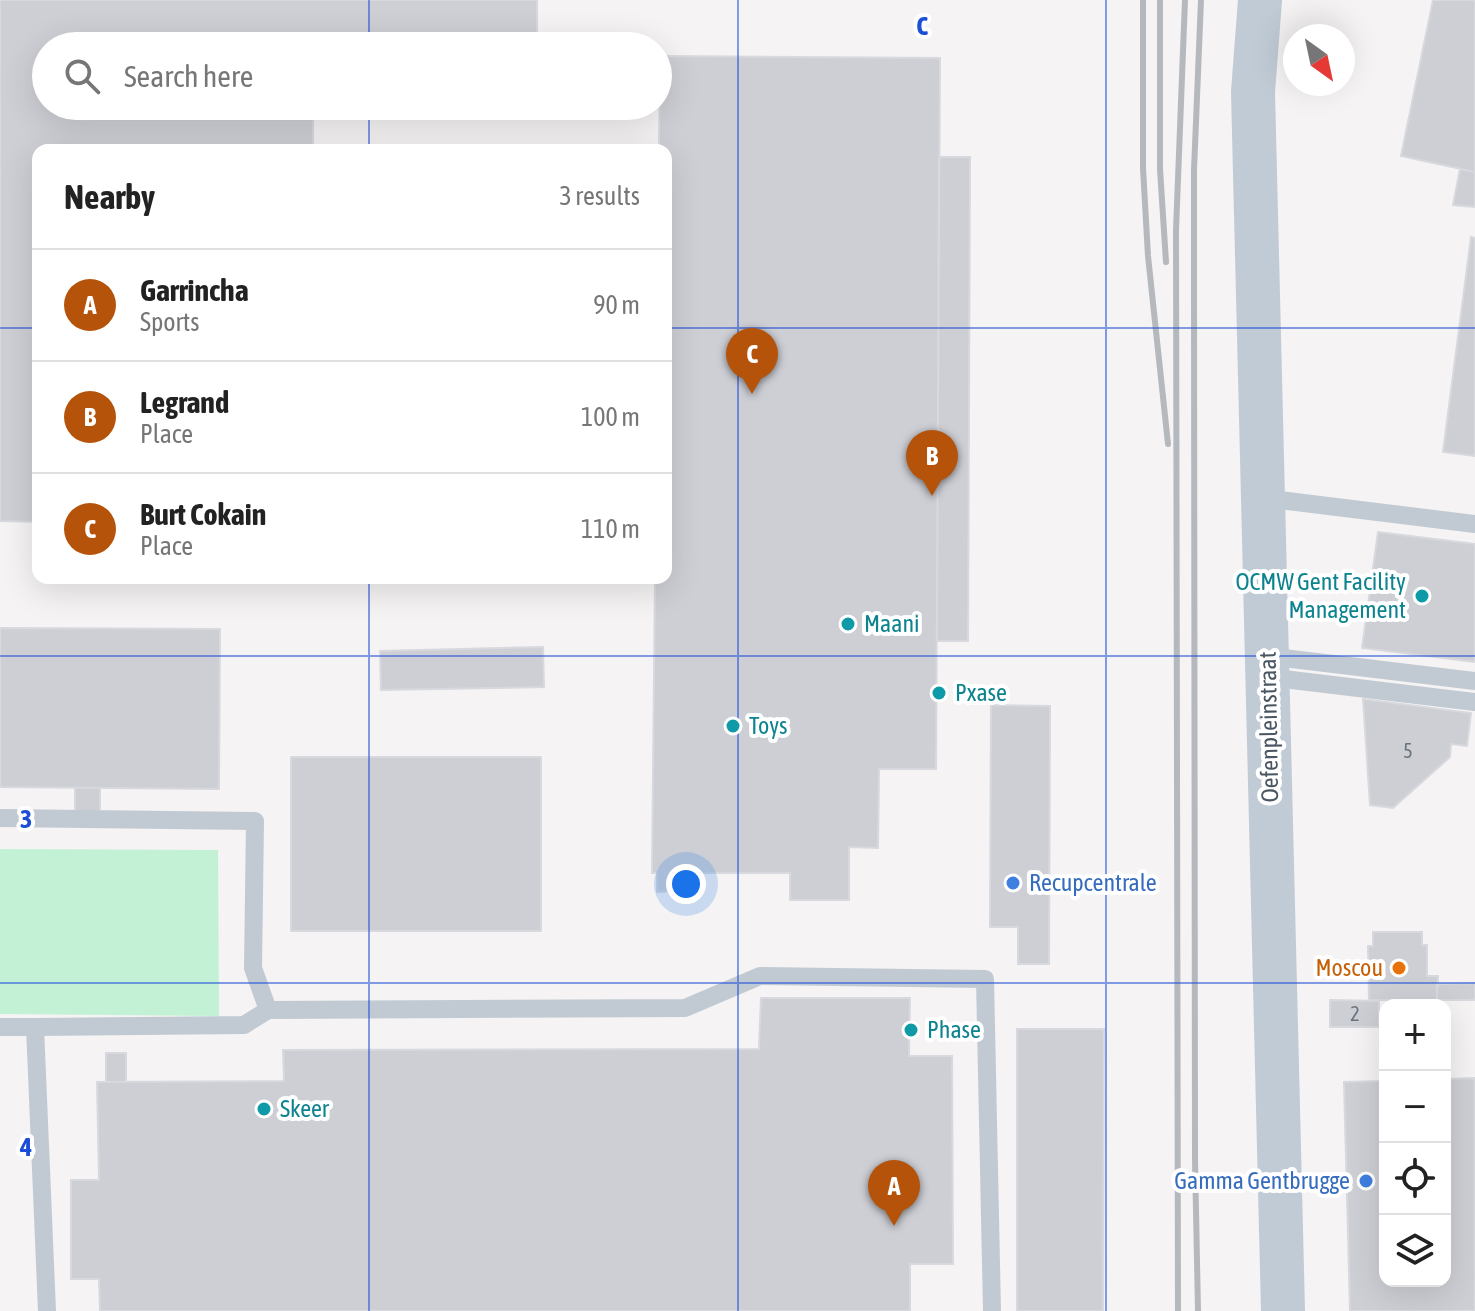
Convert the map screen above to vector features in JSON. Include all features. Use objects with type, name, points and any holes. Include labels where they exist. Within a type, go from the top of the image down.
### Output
[{"type":"street","name":"Oefenpleinstraat","points":[[1260,0],[1253,92],[1283,1311]]},
{"type":"lane","points":[[1263,498],[1475,524]]},
{"type":"lane","points":[[1267,667],[1475,681]]},
{"type":"lane","points":[[1267,667],[1475,702]]},
{"type":"lane","points":[[0,818],[255,821],[253,968],[268,1010]]},
{"type":"lane","points":[[0,1027],[244,1025],[268,1010],[685,1008],[760,976],[985,979],[992,1311]]},
{"type":"lane","points":[[35,1027],[47,1311]]},
{"type":"green space","points":[[0,849],[218,850],[219,1016],[0,1014]]},
{"type":"building","points":[[0,0],[537,0],[537,32],[32,32],[32,120],[313,120],[313,144],[32,144],[32,522],[0,521]]},
{"type":"building","points":[[1433,0],[1475,0],[1475,172],[1401,156]]},
{"type":"building","points":[[672,56],[940,58],[936,769],[879,769],[878,848],[849,847],[849,900],[790,900],[790,873],[681,873],[681,891],[657,892],[657,873],[652,873],[655,584],[672,584],[672,144],[659,144],[659,120],[672,120]]},
{"type":"building","points":[[939,157],[970,157],[968,641],[937,641]]},
{"type":"building","points":[[1460,169],[1475,172],[1475,207],[1453,205]]},
{"type":"building","points":[[1471,237],[1475,238],[1475,456],[1443,452]]},
{"type":"building","name":"OCMW Gent Facility Management","points":[[1378,532],[1475,544],[1475,662],[1362,648]]},
{"type":"building","points":[[0,628],[220,629],[219,789],[0,787]]},
{"type":"building","points":[[543,647],[544,687],[381,690],[380,651]]},
{"type":"building","points":[[1363,699],[1471,713],[1467,746],[1451,744],[1450,757],[1393,808],[1370,805]]},
{"type":"building","points":[[991,705],[1050,706],[1049,964],[1018,964],[1018,927],[990,927]]},
{"type":"building","points":[[291,757],[541,757],[541,931],[291,931]]},
{"type":"building","points":[[75,788],[100,788],[100,811],[75,811]]},
{"type":"building","points":[[1373,932],[1422,932],[1422,945],[1427,945],[1427,976],[1438,976],[1437,999],[1369,1000],[1368,946],[1373,946]]},
{"type":"building","points":[[1475,983],[1475,1000],[1437,999],[1437,984]]},
{"type":"building","points":[[761,998],[910,998],[909,1056],[952,1056],[953,1264],[910,1264],[910,1311],[100,1311],[99,1279],[71,1279],[71,1180],[99,1180],[97,1082],[284,1081],[283,1050],[759,1049]]},
{"type":"building","points":[[1330,1000],[1379,1001],[1379,1027],[1330,1027]]},
{"type":"building","points":[[1017,1029],[1104,1029],[1103,1311],[1017,1311]]},
{"type":"building","points":[[106,1053],[126,1053],[126,1082],[106,1082]]},
{"type":"building","name":"Gamma Gentbrugge","points":[[1475,1078],[1475,1311],[1350,1311],[1344,1082],[1379,1081],[1379,1287],[1451,1287],[1451,1079]]},
{"type":"railway","points":[[1143,0],[1143,168],[1148,256],[1168,444]]},
{"type":"railway","points":[[1160,0],[1160,169],[1166,262]]},
{"type":"railway","points":[[1178,1311],[1176,230],[1185,0]]},
{"type":"railway","points":[[1198,1311],[1195,1160],[1194,170],[1201,0]]},
{"type":"place","name":"Burt Cokain","points":[[752,394]]},
{"type":"place","name":"Legrand","points":[[932,496]]},
{"type":"place","name":"OCMW Gent Facility Management","points":[[1422,596]]},
{"type":"place","name":"Maani","points":[[848,624]]},
{"type":"place","name":"Pxase","points":[[939,693]]},
{"type":"place","name":"Toys","points":[[733,726]]},
{"type":"place","name":"Recupcentrale","points":[[1013,883]]},
{"type":"place","name":"Moscou","points":[[1399,968]]},
{"type":"place","name":"Phase","points":[[911,1030]]},
{"type":"place","name":"Skeer","points":[[264,1109]]},
{"type":"place","name":"Gamma Gentbrugge","points":[[1366,1181]]},
{"type":"place","name":"Garrincha","points":[[894,1226]]}]
